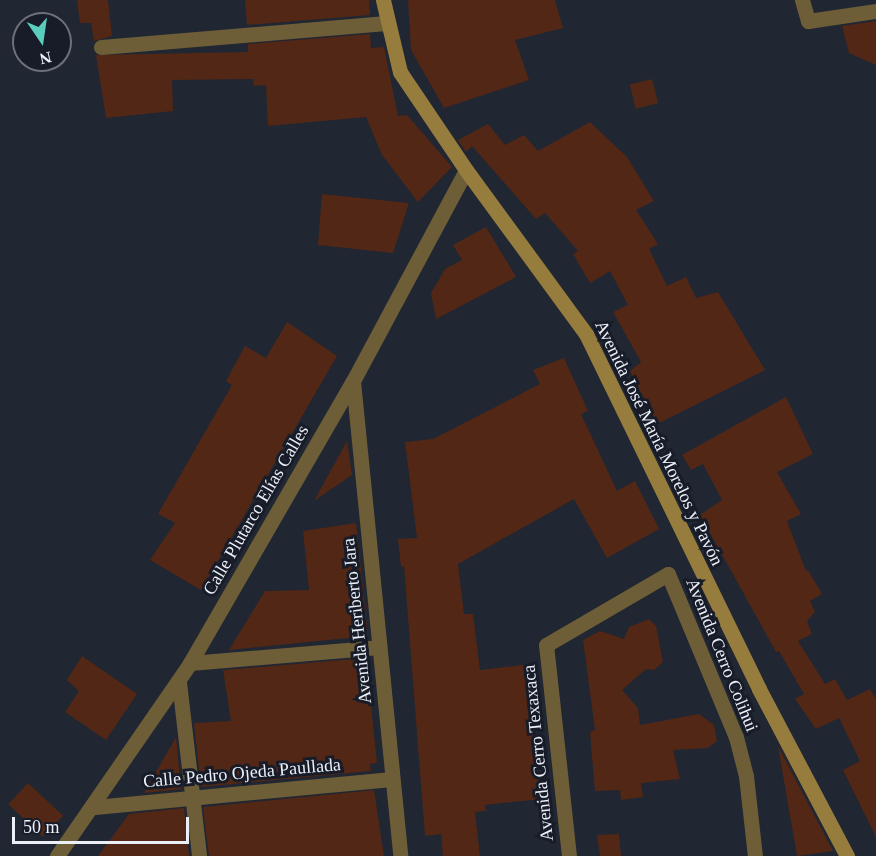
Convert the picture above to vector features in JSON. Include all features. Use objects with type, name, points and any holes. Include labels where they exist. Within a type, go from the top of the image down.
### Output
[{"type":"main road","name":"Avenida José María Morelos y Pavón","points":[[383,0],[386,23],[400,72],[466,170],[586,334],[759,689],[847,856]]},
{"type":"street","points":[[802,0],[808,21],[876,11]]},
{"type":"street","points":[[101,47],[386,23]]},
{"type":"street","name":"Calle Plutarco Elías Calles","points":[[57,856],[95,807],[179,682],[353,381],[466,170]]},
{"type":"street","name":"Avenida Heriberto Jara","points":[[353,381],[400,856]]},
{"type":"street","name":"Avenida Cerro Colihui","points":[[546,645],[668,574],[736,737],[746,776],[754,856]]},
{"type":"street","name":"Avenida Cerro Texaxaca","points":[[546,645],[569,856]]},
{"type":"street","points":[[190,663],[379,647]]},
{"type":"street","points":[[179,682],[199,856]]},
{"type":"street","name":"Calle Pedro Ojeda Paullada","points":[[95,807],[392,779]]},
{"type":"building","points":[[77,0],[108,0],[112,36],[94,41],[91,23],[80,23]]},
{"type":"building","points":[[245,0],[369,0],[370,15],[247,25]]},
{"type":"building","points":[[408,0],[555,0],[563,28],[515,40],[529,80],[444,108],[411,50]]},
{"type":"building","points":[[876,21],[876,65],[849,53],[842,26]]},
{"type":"building","points":[[370,34],[371,48],[384,47],[398,116],[407,115],[452,167],[418,202],[382,155],[366,117],[268,126],[266,85],[254,86],[253,79],[172,80],[173,111],[106,118],[96,55],[248,52],[248,44]]},
{"type":"building","points":[[652,79],[658,103],[636,109],[630,85]]},
{"type":"building","points":[[590,122],[627,157],[654,201],[636,210],[658,244],[649,249],[667,286],[686,277],[696,298],[718,292],[765,370],[657,424],[630,371],[641,362],[613,312],[628,305],[610,271],[590,283],[573,254],[578,251],[545,213],[536,219],[472,146],[466,152],[458,140],[488,124],[505,145],[524,135],[538,151]]},
{"type":"building","points":[[322,194],[409,203],[393,253],[318,245]]},
{"type":"building","points":[[486,227],[516,277],[436,319],[431,293],[445,269],[462,260],[453,245]]},
{"type":"building","points":[[287,322],[337,356],[201,590],[150,560],[175,523],[158,514],[232,385],[226,381],[245,346],[266,358]]},
{"type":"building","points":[[564,358],[588,411],[581,414],[617,491],[635,481],[659,529],[607,558],[574,499],[458,564],[464,614],[473,614],[480,670],[523,665],[542,799],[485,805],[486,811],[475,812],[480,856],[443,856],[441,834],[425,836],[404,566],[401,567],[398,539],[417,538],[405,442],[433,439],[540,384],[533,370]]},
{"type":"building","points":[[786,397],[813,454],[777,472],[801,514],[787,521],[806,571],[808,570],[822,594],[810,601],[815,612],[807,621],[812,634],[798,641],[825,684],[835,679],[847,700],[870,689],[876,699],[876,837],[843,770],[860,761],[839,718],[816,729],[795,699],[804,694],[779,651],[776,652],[700,515],[722,500],[703,464],[691,470],[682,455]]},
{"type":"building","points":[[347,441],[352,475],[314,501]]},
{"type":"building","points":[[356,523],[368,636],[229,650],[265,591],[309,590],[303,531]]},
{"type":"building","points":[[649,619],[656,626],[663,662],[654,670],[646,669],[622,690],[638,708],[640,725],[699,714],[714,725],[717,741],[708,748],[673,750],[680,779],[641,783],[643,797],[621,800],[620,790],[595,791],[590,732],[595,730],[583,640],[600,631],[624,639],[629,627]]},
{"type":"building","points":[[82,656],[137,694],[106,740],[65,712],[79,691],[67,680]]},
{"type":"building","points":[[366,658],[377,763],[370,764],[371,771],[201,787],[194,723],[231,721],[223,670]]},
{"type":"building","points":[[176,737],[181,789],[144,793]]},
{"type":"building","points":[[778,746],[833,851],[797,856]]},
{"type":"building","points":[[28,783],[63,816],[43,837],[8,804]]},
{"type":"building","points":[[374,790],[384,856],[209,856],[203,807]]},
{"type":"building","points":[[184,808],[189,856],[98,856],[129,814]]},
{"type":"building","points":[[619,834],[621,856],[600,856],[597,835]]}]
